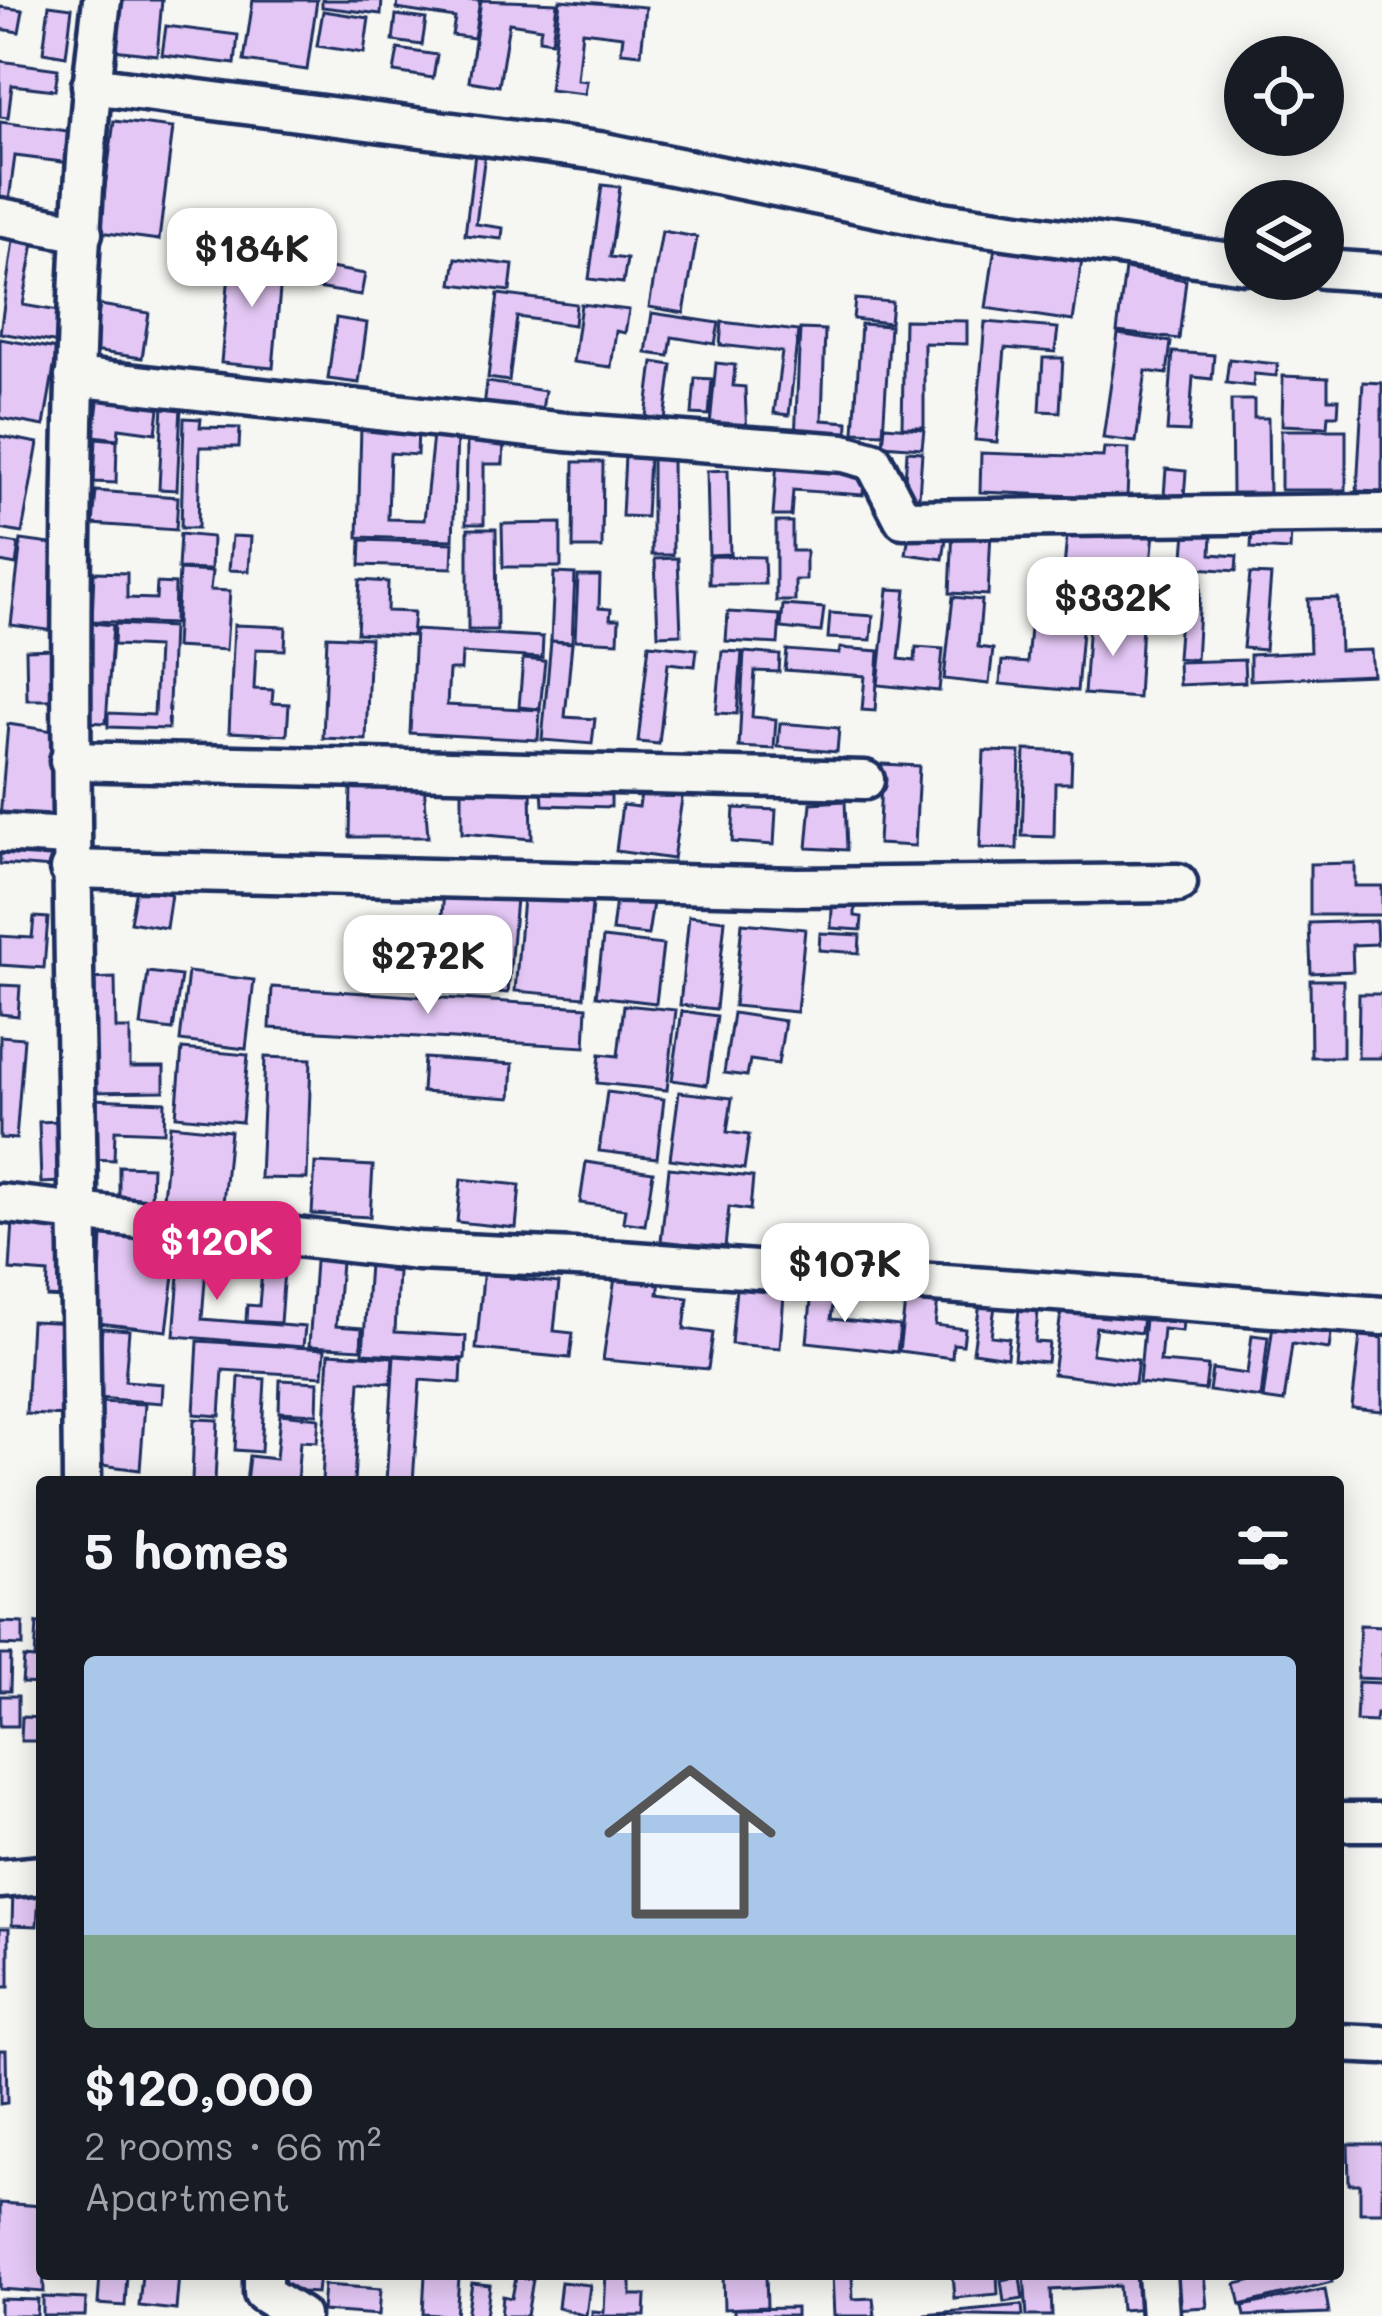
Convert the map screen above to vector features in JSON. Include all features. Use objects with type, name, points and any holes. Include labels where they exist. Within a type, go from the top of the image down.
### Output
[{"type":"street","points":[[82,1476],[69,853],[74,377],[91,85],[102,0]]},
{"type":"street","points":[[91,85],[599,151],[942,221],[1224,261]]},
{"type":"street","points":[[0,217],[83,233]]},
{"type":"street","points":[[1344,270],[1382,273]]},
{"type":"street","points":[[74,377],[565,432],[844,453],[873,461],[903,519],[1382,513]]},
{"type":"street","points":[[69,761],[865,780]]},
{"type":"street","points":[[0,833],[69,853],[796,887],[1178,884]]},
{"type":"street","points":[[0,1204],[80,1217],[418,1251],[643,1261],[1382,1316]]},
{"type":"street","points":[[1344,1822],[1382,1822]]},
{"type":"street","points":[[0,1879],[36,1876]]},
{"type":"street","points":[[1344,2043],[1382,2045]]},
{"type":"street","points":[[263,2280],[263,2293],[300,2316]]},
{"type":"street","points":[[1157,2280],[1160,2316]]},
{"type":"building","points":[[118,0],[162,0],[157,55],[113,50]]},
{"type":"building","points":[[253,0],[317,0],[307,70],[244,61]]},
{"type":"building","points":[[322,0],[382,0],[381,14],[322,7]]},
{"type":"building","points":[[398,0],[480,0],[474,38],[452,35],[455,18],[397,9]]},
{"type":"building","points":[[481,0],[557,3],[552,41],[539,39],[541,28],[509,23],[499,86],[469,81]]},
{"type":"building","points":[[560,0],[646,7],[641,54],[621,52],[623,36],[582,31],[577,80],[587,81],[585,94],[549,90]]},
{"type":"building","points":[[49,5],[72,8],[66,56],[43,52]]},
{"type":"building","points":[[0,7],[23,10],[19,32],[0,29]]},
{"type":"building","points":[[323,11],[369,18],[364,53],[317,46]]},
{"type":"building","points":[[396,15],[426,19],[422,45],[393,41]]},
{"type":"building","points":[[166,26],[238,35],[235,64],[162,55]]},
{"type":"building","points":[[398,49],[437,55],[433,78],[394,72]]},
{"type":"building","points":[[0,61],[58,69],[55,90],[12,85],[8,118],[0,117]]},
{"type":"building","points":[[114,121],[173,128],[159,240],[99,232]]},
{"type":"building","points":[[0,122],[83,133],[78,164],[15,156],[9,200],[0,198]]},
{"type":"building","points":[[476,145],[486,146],[476,224],[503,228],[502,239],[465,235]]},
{"type":"building","points":[[602,185],[620,187],[610,257],[627,259],[623,283],[589,279]]},
{"type":"building","points":[[662,231],[697,237],[684,313],[649,307]]},
{"type":"building","points":[[14,233],[35,237],[23,305],[64,312],[59,343],[0,333]]},
{"type":"building","points":[[997,233],[1084,246],[1073,321],[986,308]]},
{"type":"building","points":[[231,251],[283,256],[273,368],[221,363]]},
{"type":"building","points":[[456,258],[513,265],[510,291],[452,284]]},
{"type":"building","points":[[313,265],[365,274],[361,295],[310,287]]},
{"type":"building","points":[[1125,269],[1186,280],[1179,339],[1117,332]]},
{"type":"building","points":[[498,294],[576,304],[574,325],[517,317],[509,381],[488,378]]},
{"type":"building","points":[[855,299],[892,302],[890,323],[853,319]]},
{"type":"building","points":[[581,304],[629,310],[625,333],[616,331],[611,367],[573,362]]},
{"type":"building","points":[[100,305],[149,313],[142,358],[93,351]]},
{"type":"building","points":[[652,313],[719,323],[715,344],[672,337],[669,356],[646,353]]},
{"type":"building","points":[[336,318],[367,323],[359,383],[328,379]]},
{"type":"building","points":[[904,320],[967,321],[967,344],[924,343],[924,427],[902,427]]},
{"type":"building","points":[[722,322],[798,331],[789,415],[774,413],[782,352],[720,345]]},
{"type":"building","points":[[985,322],[1058,328],[1055,352],[1005,348],[997,442],[975,440]]},
{"type":"building","points":[[861,324],[890,326],[883,433],[854,432]]},
{"type":"building","points":[[800,329],[825,330],[822,420],[848,422],[847,442],[795,440]]},
{"type":"building","points":[[1118,334],[1171,342],[1167,374],[1146,371],[1136,442],[1103,438]]},
{"type":"building","points":[[0,339],[57,349],[44,426],[0,418]]},
{"type":"building","points":[[1173,352],[1214,355],[1212,379],[1193,377],[1189,432],[1167,431]]},
{"type":"building","points":[[1043,358],[1063,358],[1060,412],[1040,411]]},
{"type":"building","points":[[1229,359],[1278,364],[1276,376],[1254,374],[1253,386],[1226,383]]},
{"type":"building","points":[[653,362],[672,365],[665,420],[646,417]]},
{"type":"building","points":[[716,363],[735,365],[733,386],[745,387],[747,439],[709,435]]},
{"type":"building","points":[[1283,376],[1328,378],[1328,399],[1339,399],[1338,415],[1328,415],[1327,427],[1282,425]]},
{"type":"building","points":[[695,378],[712,379],[709,415],[692,414]]},
{"type":"building","points":[[487,382],[545,391],[541,416],[484,407]]},
{"type":"building","points":[[1363,382],[1382,383],[1382,492],[1357,491]]},
{"type":"building","points":[[100,385],[161,392],[156,433],[119,428],[118,439],[94,436]]},
{"type":"building","points":[[1231,400],[1254,400],[1254,418],[1268,418],[1269,493],[1232,493]]},
{"type":"building","points":[[163,404],[181,405],[177,490],[159,489]]},
{"type":"building","points":[[184,418],[201,419],[200,427],[240,428],[239,447],[200,447],[198,528],[181,528]]},
{"type":"building","points":[[885,426],[924,429],[922,448],[883,445]]},
{"type":"building","points":[[361,427],[418,429],[417,455],[390,453],[388,519],[424,520],[433,435],[457,437],[453,540],[358,537]]},
{"type":"building","points":[[1281,430],[1346,430],[1346,490],[1281,490]]},
{"type":"building","points":[[0,436],[38,443],[22,533],[0,529]]},
{"type":"building","points":[[96,438],[117,440],[116,483],[94,482]]},
{"type":"building","points":[[467,440],[504,441],[503,464],[484,464],[484,524],[466,524]]},
{"type":"building","points":[[1104,448],[1129,449],[1127,498],[980,492],[981,453],[1103,457]]},
{"type":"building","points":[[907,451],[922,452],[919,497],[904,496]]},
{"type":"building","points":[[625,456],[649,457],[646,517],[622,516]]},
{"type":"building","points":[[652,459],[672,459],[673,555],[652,555]]},
{"type":"building","points":[[777,460],[865,465],[863,495],[793,490],[791,516],[773,516]]},
{"type":"building","points":[[574,462],[603,462],[602,548],[573,548]]},
{"type":"building","points":[[1166,469],[1186,471],[1184,498],[1164,496]]},
{"type":"building","points":[[728,470],[730,554],[709,555],[707,471]]},
{"type":"building","points":[[96,491],[178,497],[176,530],[93,524]]},
{"type":"building","points":[[776,522],[792,522],[792,551],[806,551],[806,580],[795,580],[795,601],[776,601]]},
{"type":"building","points":[[561,523],[561,567],[503,567],[502,524]]},
{"type":"building","points":[[1068,524],[1154,533],[1146,614],[1083,608],[1085,593],[1062,591]]},
{"type":"building","points":[[910,527],[947,532],[943,559],[906,554]]},
{"type":"building","points":[[468,529],[496,529],[497,630],[468,630]]},
{"type":"building","points":[[953,529],[991,530],[988,595],[950,593]]},
{"type":"building","points":[[1252,529],[1291,531],[1290,550],[1251,548]]},
{"type":"building","points":[[1186,532],[1212,534],[1211,554],[1237,556],[1236,571],[1183,567]]},
{"type":"building","points":[[180,534],[212,537],[211,570],[178,569]]},
{"type":"building","points":[[232,536],[251,537],[249,571],[229,570]]},
{"type":"building","points":[[21,540],[58,545],[55,631],[11,625]]},
{"type":"building","points":[[361,540],[453,543],[452,568],[360,565]]},
{"type":"building","points":[[0,541],[19,544],[16,565],[0,562]]},
{"type":"building","points":[[709,556],[764,557],[765,584],[709,584]]},
{"type":"building","points":[[678,558],[681,634],[658,635],[655,559]]},
{"type":"building","points":[[179,570],[212,572],[210,590],[230,591],[226,650],[175,647]]},
{"type":"building","points":[[94,572],[127,573],[127,598],[156,599],[157,583],[175,584],[174,624],[92,621]]},
{"type":"building","points":[[554,573],[575,574],[572,642],[551,641]]},
{"type":"building","points":[[1183,574],[1201,576],[1196,660],[1177,658]]},
{"type":"building","points":[[1250,574],[1271,575],[1265,650],[1243,648]]},
{"type":"building","points":[[578,576],[600,576],[599,608],[611,609],[610,619],[619,619],[618,642],[575,640]]},
{"type":"building","points":[[360,580],[388,582],[387,611],[414,612],[412,636],[357,633]]},
{"type":"building","points":[[888,589],[906,590],[899,659],[915,661],[916,647],[943,649],[939,691],[878,685]]},
{"type":"building","points":[[953,597],[982,600],[978,647],[993,649],[989,684],[944,679]]},
{"type":"building","points":[[1338,598],[1340,651],[1371,650],[1373,675],[1250,680],[1250,655],[1310,652],[1308,599]]},
{"type":"building","points":[[783,605],[824,608],[821,632],[781,628]]},
{"type":"building","points":[[728,612],[780,615],[778,644],[726,641]]},
{"type":"building","points":[[830,613],[873,616],[871,640],[828,638]]},
{"type":"building","points":[[1031,615],[1083,619],[1077,691],[1000,684],[1002,661],[1027,663]]},
{"type":"building","points":[[1089,621],[1142,624],[1138,698],[1084,694]]},
{"type":"building","points":[[92,623],[113,625],[106,723],[85,722]]},
{"type":"building","points":[[115,624],[172,627],[168,729],[108,727],[108,713],[154,715],[157,647],[114,645]]},
{"type":"building","points":[[234,625],[286,627],[285,650],[256,649],[254,689],[273,690],[272,703],[289,704],[287,735],[229,732]]},
{"type":"building","points":[[415,630],[543,637],[542,658],[462,653],[461,670],[449,670],[447,705],[540,710],[538,740],[410,733]]},
{"type":"building","points":[[327,636],[370,638],[366,740],[323,738]]},
{"type":"building","points":[[551,641],[572,643],[565,717],[595,719],[592,744],[542,740]]},
{"type":"building","points":[[649,644],[697,649],[695,666],[668,663],[659,744],[638,742]]},
{"type":"building","points":[[840,648],[879,651],[875,711],[862,710],[865,676],[785,670],[787,650],[839,654]]},
{"type":"building","points":[[56,649],[56,700],[27,700],[26,650]]},
{"type":"building","points":[[722,651],[742,652],[737,714],[716,713]]},
{"type":"building","points":[[744,652],[780,655],[779,672],[755,671],[752,717],[776,719],[774,749],[739,747]]},
{"type":"building","points":[[523,659],[545,661],[540,709],[519,707]]},
{"type":"building","points":[[1244,660],[1245,682],[1179,685],[1178,662]]},
{"type":"building","points":[[780,723],[839,728],[837,752],[778,747]]},
{"type":"building","points":[[8,724],[53,731],[52,828],[0,818]]},
{"type":"building","points":[[1025,750],[1072,752],[1071,783],[1055,783],[1054,837],[1022,836]]},
{"type":"building","points":[[984,751],[1020,752],[1017,849],[980,848]]},
{"type":"building","points":[[882,764],[919,766],[915,846],[878,844]]},
{"type":"building","points":[[424,783],[428,837],[350,837],[351,785]]},
{"type":"building","points":[[642,786],[683,792],[673,859],[616,851],[622,805],[639,807]]},
{"type":"building","points":[[531,788],[532,839],[462,833],[462,789]]},
{"type":"building","points":[[542,788],[611,788],[611,807],[543,805]]},
{"type":"building","points":[[845,801],[847,850],[807,848],[811,803]]},
{"type":"building","points":[[734,808],[776,810],[774,845],[732,842]]},
{"type":"building","points":[[0,845],[53,849],[52,868],[0,864]]},
{"type":"building","points":[[1355,863],[1355,886],[1382,886],[1382,915],[1310,915],[1310,864]]},
{"type":"building","points":[[136,889],[171,894],[166,928],[130,922]]},
{"type":"building","points":[[617,891],[654,896],[648,935],[612,931]]},
{"type":"building","points":[[833,891],[855,891],[855,916],[862,917],[861,930],[831,928]]},
{"type":"building","points":[[444,892],[516,898],[508,993],[436,987]]},
{"type":"building","points":[[523,898],[592,904],[584,997],[515,991]]},
{"type":"building","points":[[689,916],[725,920],[716,1009],[680,1005]]},
{"type":"building","points":[[34,917],[48,918],[44,968],[0,965],[0,936],[32,938]]},
{"type":"building","points":[[1376,921],[1377,944],[1352,945],[1353,971],[1311,973],[1309,923]]},
{"type":"building","points":[[742,923],[805,929],[797,1012],[734,1006]]},
{"type":"building","points":[[820,933],[860,935],[859,953],[819,950]]},
{"type":"building","points":[[603,938],[663,945],[656,1003],[596,996]]},
{"type":"building","points":[[148,972],[181,976],[173,1030],[141,1026]]},
{"type":"building","points":[[188,972],[254,980],[246,1049],[180,1041]]},
{"type":"building","points":[[115,978],[116,1029],[130,1029],[130,1067],[164,1067],[164,1091],[87,1092],[86,979]]},
{"type":"building","points":[[1310,980],[1343,980],[1343,1057],[1311,1057]]},
{"type":"building","points":[[0,985],[20,986],[18,1016],[0,1014]]},
{"type":"building","points":[[272,987],[587,1007],[585,1047],[270,1028]]},
{"type":"building","points":[[1359,994],[1382,994],[1382,1058],[1358,1058]]},
{"type":"building","points":[[624,1005],[676,1010],[667,1090],[597,1083],[600,1054],[618,1056]]},
{"type":"building","points":[[682,1011],[717,1016],[707,1085],[672,1080]]},
{"type":"building","points":[[733,1013],[785,1021],[778,1064],[750,1060],[747,1076],[724,1073]]},
{"type":"building","points":[[0,1036],[24,1038],[16,1139],[0,1138]]},
{"type":"building","points":[[182,1049],[248,1055],[242,1122],[176,1116]]},
{"type":"building","points":[[265,1057],[311,1059],[307,1179],[260,1178]]},
{"type":"building","points":[[424,1058],[513,1064],[511,1098],[422,1092]]},
{"type":"building","points":[[607,1092],[664,1099],[657,1158],[599,1151]]},
{"type":"building","points":[[679,1092],[732,1098],[727,1132],[749,1135],[744,1169],[670,1159]]},
{"type":"building","points":[[92,1099],[165,1102],[164,1132],[115,1130],[114,1160],[89,1159]]},
{"type":"building","points":[[58,1121],[61,1182],[41,1183],[39,1122]]},
{"type":"building","points":[[170,1125],[230,1131],[223,1203],[163,1198]]},
{"type":"building","points":[[586,1162],[653,1172],[645,1225],[623,1222],[625,1209],[580,1203]]},
{"type":"building","points":[[315,1163],[373,1166],[370,1217],[312,1214]]},
{"type":"building","points":[[119,1166],[152,1167],[151,1199],[119,1198]]},
{"type":"building","points":[[669,1168],[753,1177],[750,1210],[729,1207],[725,1248],[661,1241]]},
{"type":"building","points":[[461,1179],[520,1185],[516,1228],[457,1222]]},
{"type":"building","points":[[13,1220],[70,1223],[65,1298],[47,1297],[48,1273],[10,1270]]},
{"type":"building","points":[[183,1227],[209,1229],[202,1319],[305,1327],[303,1347],[174,1336]]},
{"type":"building","points":[[248,1228],[287,1230],[280,1323],[246,1321],[247,1305],[259,1306],[262,1271],[245,1270]]},
{"type":"building","points":[[102,1234],[178,1243],[167,1331],[98,1323]]},
{"type":"building","points":[[317,1234],[343,1236],[336,1326],[362,1328],[361,1349],[309,1346]]},
{"type":"building","points":[[485,1257],[512,1261],[510,1278],[559,1283],[554,1331],[573,1333],[570,1358],[476,1349]]},
{"type":"building","points":[[369,1264],[390,1265],[389,1271],[398,1272],[395,1332],[466,1336],[465,1359],[363,1353]]},
{"type":"building","points":[[617,1264],[660,1281],[658,1294],[688,1298],[684,1329],[713,1333],[708,1369],[603,1360]]},
{"type":"building","points":[[737,1277],[785,1281],[780,1348],[731,1344]]},
{"type":"building","points":[[813,1280],[836,1283],[831,1319],[900,1326],[897,1352],[807,1342]]},
{"type":"building","points":[[907,1287],[939,1291],[935,1325],[965,1329],[963,1345],[953,1344],[952,1358],[899,1351]]},
{"type":"building","points":[[981,1296],[996,1298],[991,1336],[1009,1338],[1007,1357],[973,1352]]},
{"type":"building","points":[[1063,1297],[1144,1308],[1141,1333],[1096,1327],[1092,1354],[1138,1360],[1135,1384],[1053,1374]]},
{"type":"building","points":[[1020,1300],[1039,1302],[1035,1342],[1049,1343],[1047,1362],[1014,1359]]},
{"type":"building","points":[[1146,1308],[1184,1312],[1182,1331],[1163,1329],[1160,1362],[1208,1366],[1205,1390],[1139,1383]]},
{"type":"building","points":[[1274,1318],[1332,1327],[1329,1349],[1292,1344],[1284,1402],[1263,1399]]},
{"type":"building","points":[[31,1321],[77,1323],[72,1416],[26,1414]]},
{"type":"building","points":[[102,1328],[129,1330],[125,1381],[163,1384],[162,1403],[97,1398]]},
{"type":"building","points":[[1252,1335],[1268,1337],[1261,1398],[1209,1391],[1212,1369],[1247,1374]]},
{"type":"building","points":[[1360,1336],[1382,1338],[1382,1411],[1352,1408]]},
{"type":"building","points":[[198,1341],[325,1349],[323,1376],[223,1370],[220,1416],[194,1414]]},
{"type":"building","points":[[329,1353],[393,1357],[391,1383],[360,1381],[354,1476],[322,1476]]},
{"type":"building","points":[[394,1356],[462,1361],[461,1383],[420,1380],[413,1476],[386,1476]]},
{"type":"building","points":[[239,1377],[265,1379],[261,1452],[235,1450]]},
{"type":"building","points":[[280,1380],[318,1382],[317,1414],[279,1412]]},
{"type":"building","points":[[98,1402],[145,1404],[140,1470],[94,1464]]},
{"type":"building","points":[[280,1414],[319,1418],[317,1442],[300,1441],[297,1476],[247,1476],[249,1456],[276,1459]]},
{"type":"building","points":[[194,1419],[218,1420],[215,1476],[192,1476]]},
{"type":"building","points":[[0,1622],[23,1623],[23,1646],[0,1645]]},
{"type":"building","points":[[1360,1625],[1382,1626],[1382,1679],[1357,1678]]},
{"type":"building","points":[[36,1641],[36,1684],[22,1683],[24,1658],[35,1659]]},
{"type":"building","points":[[0,1655],[11,1655],[10,1691],[0,1691]]},
{"type":"building","points":[[1358,1682],[1382,1683],[1382,1714],[1376,1714],[1375,1722],[1356,1721]]},
{"type":"building","points":[[0,1696],[18,1696],[18,1726],[0,1726]]},
{"type":"building","points":[[22,1717],[36,1718],[36,1741],[21,1741]]},
{"type":"building","points":[[13,1890],[36,1891],[36,1926],[12,1925]]},
{"type":"building","points":[[0,1928],[9,1928],[9,1987],[0,1987]]},
{"type":"building","points":[[0,2050],[6,2050],[7,2103],[0,2104]]},
{"type":"building","points":[[1348,2144],[1382,2144],[1382,2212],[1360,2212],[1360,2184],[1349,2184]]},
{"type":"building","points":[[0,2203],[36,2206],[36,2280],[44,2280],[44,2292],[0,2289]]},
{"type":"building","points":[[100,2280],[127,2280],[125,2306],[98,2304]]},
{"type":"building","points":[[141,2280],[178,2280],[176,2310],[139,2306]]},
{"type":"building","points":[[285,2280],[318,2280],[317,2293],[284,2291]]},
{"type":"building","points":[[425,2280],[459,2280],[456,2316],[423,2314]]},
{"type":"building","points":[[515,2280],[533,2280],[527,2316],[501,2316],[503,2296],[512,2298]]},
{"type":"building","points":[[606,2280],[631,2280],[631,2295],[646,2295],[645,2316],[592,2316],[592,2311],[604,2312]]},
{"type":"building","points":[[723,2280],[766,2280],[767,2307],[724,2309]]},
{"type":"building","points":[[832,2280],[852,2280],[853,2299],[873,2298],[875,2316],[834,2316]]},
{"type":"building","points":[[952,2280],[997,2280],[998,2294],[954,2298]]},
{"type":"building","points":[[1001,2280],[1020,2280],[1023,2299],[1004,2302]]},
{"type":"building","points":[[1024,2280],[1146,2280],[1148,2308],[1121,2310],[1119,2286],[1051,2290],[1052,2316],[1027,2316]]},
{"type":"building","points":[[1171,2280],[1205,2280],[1207,2307],[1173,2309]]},
{"type":"building","points":[[1253,2280],[1332,2282],[1241,2305],[1236,2284]]},
{"type":"building","points":[[561,2282],[590,2285],[586,2316],[558,2308]]},
{"type":"building","points":[[472,2283],[490,2285],[486,2316],[467,2316]]},
{"type":"building","points":[[324,2285],[381,2289],[379,2315],[322,2311]]},
{"type":"building","points":[[1325,2289],[1329,2313],[1245,2316],[1243,2306]]},
{"type":"building","points":[[43,2297],[86,2299],[85,2316],[43,2316]]},
{"type":"building","points":[[0,2299],[38,2300],[37,2316],[0,2316]]},
{"type":"building","points":[[1022,2305],[1023,2316],[924,2314]]},
{"type":"building","points":[[796,2308],[796,2316],[734,2316],[734,2309]]}]
